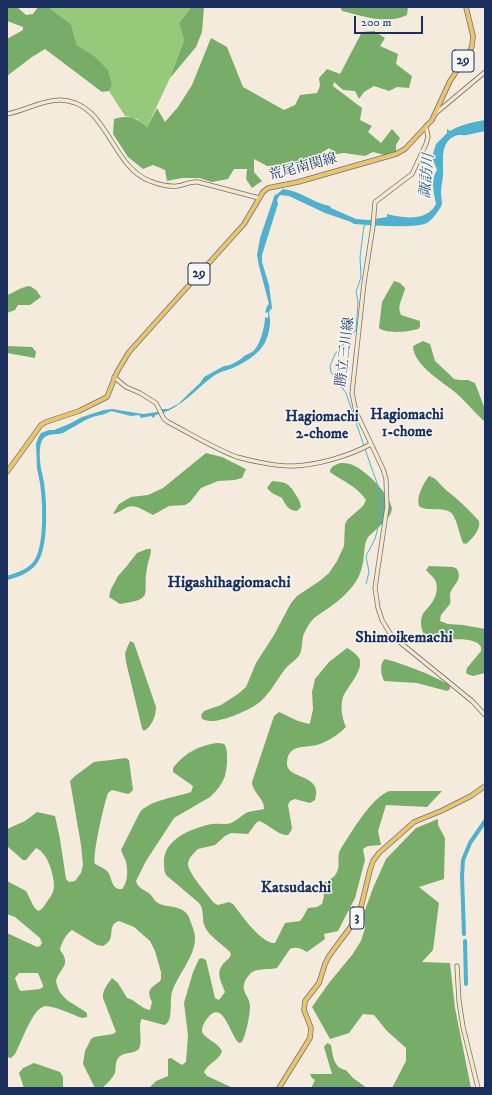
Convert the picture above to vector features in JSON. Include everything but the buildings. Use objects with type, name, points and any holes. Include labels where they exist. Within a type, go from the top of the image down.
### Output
[{"type":"main road","name":"荒尾南関線","points":[[7,472],[41,425],[79,411],[107,397],[111,390],[114,377],[129,352],[244,224],[262,192],[268,188],[298,182],[400,153],[432,120],[450,81],[472,46],[472,30],[466,7]]},
{"type":"main road","points":[[436,113],[485,72]]},
{"type":"main road","points":[[7,114],[42,102],[61,100],[74,102],[86,108],[100,122],[129,166],[136,173],[150,181],[177,186],[189,182],[198,182],[258,198]]},
{"type":"main road","name":"勝立三川線","points":[[426,126],[428,137],[426,144],[412,174],[375,202],[373,226],[364,283],[352,393],[356,412],[383,469],[387,488],[385,525],[375,584],[376,602],[382,620],[391,635],[472,701],[485,715]]},
{"type":"main road","points":[[114,377],[126,387],[140,393],[158,406],[163,417],[168,422],[230,454],[245,459],[284,466],[301,466],[353,453],[371,444]]},
{"type":"main road","name":"3","points":[[279,1088],[310,1038],[312,1028],[304,1010],[306,1001],[319,984],[329,956],[358,917],[370,870],[376,856],[414,822],[471,796],[485,786]]},
{"type":"main road","points":[[457,966],[462,1027],[478,1088]]},
{"type":"green space","points":[[7,7],[17,7],[26,15],[33,14],[38,7],[48,7],[71,24],[77,45],[93,55],[108,70],[112,86],[109,91],[102,92],[45,49],[7,76],[7,39],[23,30],[23,27],[7,21]]},
{"type":"green space","points":[[48,7],[191,7],[179,23],[184,40],[170,78],[147,127],[137,119],[125,116],[109,91],[112,86],[93,55],[77,45],[71,24]]},
{"type":"green space","points":[[191,7],[204,7],[202,32],[196,47],[170,78],[184,40],[179,23]]},
{"type":"green space","points":[[340,7],[408,7],[407,15],[399,18],[375,19],[342,11]]},
{"type":"green space","points":[[374,31],[385,38],[380,46],[398,54],[396,64],[412,76],[409,88],[397,87],[389,91],[374,86],[364,92],[359,99],[355,91],[343,90],[334,82],[333,86],[362,108],[360,120],[372,126],[368,132],[381,143],[392,129],[400,138],[396,145],[396,152],[388,156],[373,152],[365,156],[344,153],[336,154],[329,148],[311,160],[286,167],[267,166],[254,159],[254,172],[262,181],[252,188],[246,179],[247,169],[234,169],[228,179],[212,182],[199,178],[182,178],[167,181],[165,170],[153,165],[143,169],[128,157],[113,134],[114,119],[128,117],[139,121],[147,127],[157,108],[165,122],[178,107],[192,85],[211,38],[227,47],[243,87],[284,110],[295,105],[300,95],[317,93],[320,86],[319,78],[327,69],[340,74],[362,32]]},
{"type":"green space","points":[[394,281],[400,283],[405,288],[399,308],[401,315],[420,321],[420,327],[418,329],[404,332],[392,332],[379,328],[382,302]]},
{"type":"green space","points":[[30,286],[36,290],[41,297],[30,305],[18,305],[15,310],[7,313],[7,295],[23,287]]},
{"type":"green space","points":[[423,341],[430,344],[435,361],[454,379],[468,380],[475,383],[485,409],[485,422],[456,393],[423,366],[418,360],[414,353],[413,346]]},
{"type":"green space","points":[[7,346],[32,347],[36,352],[35,358],[7,353]]},
{"type":"green space","points":[[206,453],[222,457],[246,469],[242,478],[218,481],[201,488],[190,502],[185,505],[169,506],[153,515],[138,507],[131,506],[113,514],[119,504],[131,497],[148,495],[163,488]]},
{"type":"green space","points":[[340,463],[356,466],[376,482],[387,496],[392,509],[390,515],[368,537],[365,544],[363,563],[355,583],[343,597],[314,618],[303,636],[300,654],[285,670],[261,701],[251,708],[230,717],[216,721],[202,719],[201,715],[204,711],[221,705],[246,687],[256,663],[274,635],[291,603],[297,596],[329,573],[337,561],[344,546],[345,524],[347,520],[363,506],[366,500],[354,487],[330,472],[333,466]]},
{"type":"green space","points":[[429,476],[436,480],[463,504],[479,521],[479,527],[473,537],[466,544],[463,543],[456,521],[450,512],[446,510],[427,509],[419,506],[419,495]]},
{"type":"green space","points":[[272,481],[287,484],[291,488],[300,503],[301,507],[297,511],[289,509],[282,498],[272,493],[267,488]]},
{"type":"green space","points":[[151,549],[151,554],[147,568],[145,594],[139,600],[120,604],[109,597],[111,589],[118,576],[137,553]]},
{"type":"green space","points":[[429,566],[453,567],[457,569],[459,577],[450,594],[450,604],[441,615],[440,621],[448,624],[485,629],[485,673],[473,676],[467,674],[466,672],[467,668],[481,651],[481,647],[477,643],[462,639],[429,638],[423,633],[421,619],[433,601],[437,590],[435,580],[426,570]]},
{"type":"green space","points":[[130,641],[134,643],[156,707],[153,720],[144,731],[126,662],[125,653]]},
{"type":"green space","points":[[347,648],[359,658],[360,667],[342,701],[343,720],[346,727],[327,741],[320,744],[294,749],[288,756],[288,768],[314,785],[316,791],[315,800],[310,803],[295,799],[290,801],[288,805],[292,828],[288,835],[281,834],[259,821],[248,834],[231,833],[215,845],[198,849],[188,862],[191,873],[214,903],[218,905],[229,902],[233,904],[258,934],[264,939],[275,943],[285,923],[300,921],[308,908],[317,907],[322,904],[324,896],[321,885],[333,878],[336,874],[339,852],[359,821],[377,799],[390,791],[442,791],[427,807],[386,805],[378,831],[381,845],[368,846],[363,849],[365,860],[355,898],[338,931],[324,934],[325,939],[307,952],[297,948],[290,949],[277,968],[258,970],[249,975],[244,983],[244,990],[250,1002],[249,1020],[242,1042],[239,1043],[226,1020],[217,1012],[213,1013],[205,1022],[202,1029],[203,1034],[222,1051],[219,1057],[208,1066],[204,1072],[207,1076],[233,1088],[149,1088],[156,1081],[168,1076],[168,1059],[171,1058],[182,1065],[186,1062],[188,1035],[184,1003],[193,972],[199,959],[202,958],[206,960],[215,998],[219,1000],[225,992],[219,974],[221,967],[231,954],[207,930],[204,924],[202,908],[199,903],[166,875],[164,863],[168,847],[180,836],[196,828],[212,824],[231,823],[250,811],[264,809],[263,802],[254,789],[252,782],[274,716],[279,712],[298,721],[309,724],[313,709],[312,692],[315,679],[329,662]]},
{"type":"green space","points":[[385,659],[432,676],[448,684],[450,689],[447,691],[417,683],[384,681],[381,666]]},
{"type":"green space","points":[[221,743],[226,746],[227,764],[225,776],[222,782],[210,797],[174,818],[146,861],[136,881],[140,888],[151,895],[158,903],[183,910],[189,917],[194,933],[195,938],[192,952],[172,992],[169,1020],[164,1025],[142,1019],[140,1023],[141,1042],[139,1049],[134,1052],[121,1055],[116,1063],[115,1073],[108,1083],[102,1088],[95,1088],[83,1064],[85,1051],[91,1039],[94,1037],[113,1034],[116,1032],[103,998],[103,992],[112,978],[118,983],[127,998],[150,1010],[152,1002],[149,992],[151,988],[160,981],[161,972],[155,951],[150,941],[134,927],[119,921],[115,923],[110,940],[103,946],[97,945],[72,930],[66,936],[60,950],[65,963],[56,981],[58,988],[64,997],[87,1013],[87,1017],[82,1018],[60,1009],[46,1006],[41,1008],[28,1026],[15,1054],[11,1058],[7,1057],[7,933],[37,947],[42,943],[40,938],[15,917],[7,914],[7,881],[26,891],[34,907],[38,911],[43,908],[50,897],[54,886],[53,876],[49,864],[40,850],[36,848],[26,860],[23,860],[7,846],[7,829],[25,821],[37,812],[55,816],[66,879],[69,882],[75,881],[81,873],[83,865],[70,781],[94,762],[126,758],[129,760],[133,790],[128,794],[112,790],[108,793],[95,851],[95,864],[107,871],[115,887],[122,889],[127,873],[126,862],[121,850],[140,812],[144,808],[157,802],[191,792],[193,786],[173,772],[173,768],[188,754],[198,748],[210,744]],"holes":[[[19,973],[38,973],[43,987],[40,989],[21,991],[19,989],[15,978]]]},
{"type":"green space","points":[[438,819],[438,825],[445,838],[444,879],[419,887],[439,903],[433,950],[422,962],[450,963],[455,1008],[471,1088],[392,1088],[406,1061],[406,1048],[387,1031],[374,1015],[363,1014],[349,1033],[330,1039],[312,1007],[361,941],[365,928],[364,913],[386,859],[416,828]]},
{"type":"green space","points":[[327,1043],[331,1045],[333,1057],[338,1067],[346,1070],[353,1078],[367,1088],[311,1088],[315,1080],[310,1074],[332,1074],[324,1047]]},
{"type":"green space","points":[[34,1063],[60,1072],[63,1077],[63,1088],[24,1088],[19,1073],[23,1068]]},
{"type":"water","points":[[485,120],[485,131],[466,135],[456,135],[450,139],[444,148],[441,192],[442,204],[436,215],[427,223],[413,226],[354,224],[325,213],[289,196],[280,195],[277,200],[278,204],[262,255],[262,262],[269,285],[272,308],[271,310],[270,309],[269,314],[270,324],[268,335],[259,351],[233,368],[215,375],[172,409],[155,415],[154,418],[151,416],[141,418],[139,415],[131,416],[111,411],[90,418],[63,433],[45,437],[42,440],[40,450],[43,479],[40,479],[37,469],[36,444],[41,433],[54,430],[82,417],[104,410],[112,409],[143,414],[168,409],[178,404],[200,383],[204,377],[224,366],[234,363],[255,349],[262,336],[265,317],[268,318],[268,312],[265,313],[269,304],[257,255],[260,238],[275,194],[276,195],[283,189],[289,190],[330,206],[331,208],[356,219],[368,220],[387,217],[387,214],[400,217],[414,217],[427,214],[436,204],[433,182],[437,170],[432,157],[436,144],[447,133],[447,129],[450,131],[462,125]]},
{"type":"waterway","points":[[364,446],[346,393],[331,372],[330,366],[335,354],[356,330],[358,301],[356,292],[361,277],[360,257],[364,226],[366,225]]},
{"type":"waterway","points":[[365,449],[378,486],[381,503],[380,520],[375,539],[366,556],[369,572],[366,584]]},
{"type":"waterway","points":[[7,578],[25,571],[34,564],[42,546],[44,506],[40,473]]},
{"type":"waterway","points":[[464,934],[462,876],[463,860],[470,843],[485,821]]},
{"type":"waterway","points":[[465,941],[466,984]]},
{"type":"district","name":"Hagiomachi 1-chome","points":[[407,424]]},
{"type":"district","name":"Hagiomachi 2-chome","points":[[322,426]]},
{"type":"district","name":"Higashihagiomachi","points":[[229,584]]},
{"type":"district","name":"Shimoikemachi","points":[[404,639]]},
{"type":"district","name":"Katsudachi","points":[[296,889]]},
{"type":"water label","name":"諏訪川","points":[[428,176]]}]
